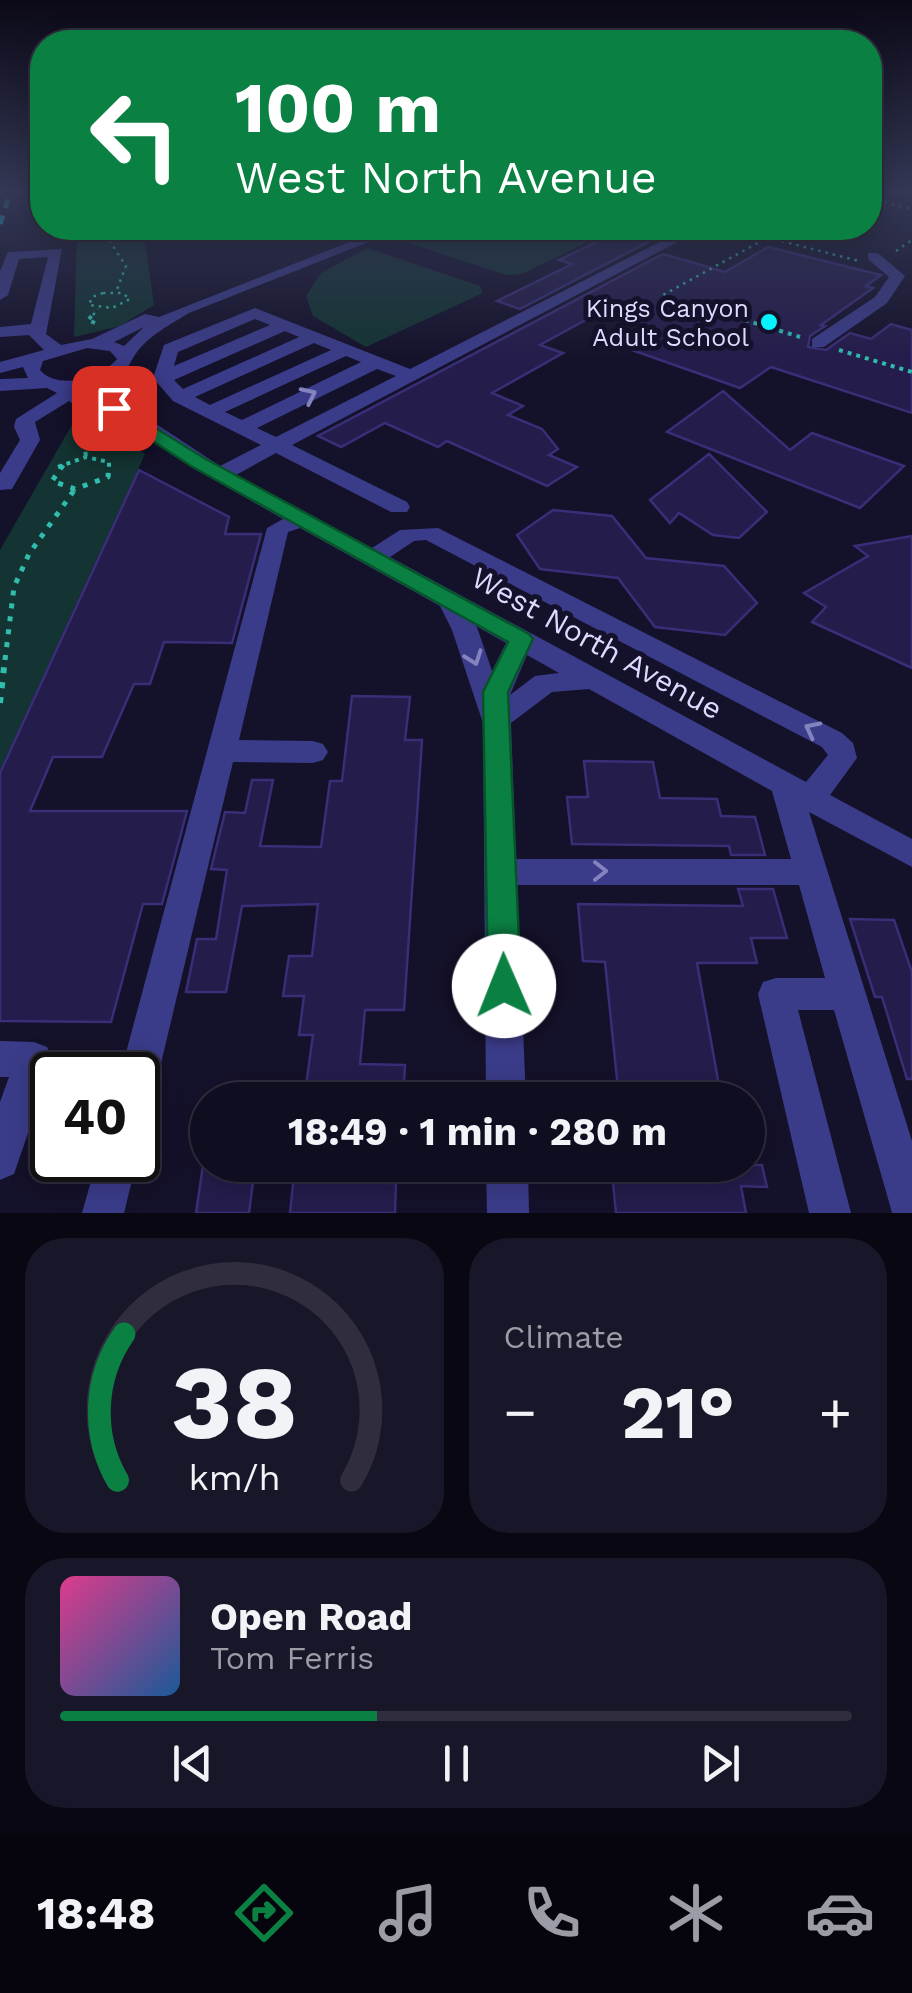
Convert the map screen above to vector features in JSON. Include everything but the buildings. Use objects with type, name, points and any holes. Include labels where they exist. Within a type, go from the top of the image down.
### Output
[{"type":"street","points":[[0,368],[34,361],[56,349],[97,343],[197,293],[307,250]]},
{"type":"street","points":[[0,385],[57,387],[107,377],[124,364],[125,354],[165,320],[314,250]]},
{"type":"street","points":[[239,288],[339,250]]},
{"type":"street","points":[[209,468],[274,444],[654,250]]},
{"type":"street","points":[[0,295],[13,255],[58,252],[37,336],[56,349]]},
{"type":"street","points":[[818,343],[881,300],[898,274],[877,258]]},
{"type":"street","points":[[399,507],[180,397],[162,378],[285,325],[408,375]]},
{"type":"street","points":[[0,332],[38,329]]},
{"type":"street","points":[[180,397],[314,337]]},
{"type":"street","points":[[97,343],[125,354]]},
{"type":"street","points":[[210,412],[345,350]]},
{"type":"street","points":[[34,361],[33,375],[57,387]]},
{"type":"street","points":[[242,428],[376,362]]},
{"type":"street","name":"West North Avenue","points":[[107,377],[106,397],[114,408],[209,468],[912,854]]},
{"type":"street","points":[[24,429],[30,414],[57,387]]},
{"type":"street","name":"West North Avenue","points":[[57,387],[150,447],[209,468]]},
{"type":"street","points":[[0,428],[24,429]]},
{"type":"street","points":[[0,484],[4,484],[30,440],[24,429]]},
{"type":"street","points":[[145,1052],[278,528],[303,519]]},
{"type":"street","points":[[374,557],[408,535],[430,533],[832,740],[843,751],[842,758],[797,791],[812,872],[912,1209]]},
{"type":"street","points":[[448,598],[465,630],[495,720]]},
{"type":"street","points":[[506,1082],[503,872],[495,720],[496,692],[521,639]]},
{"type":"street","points":[[495,720],[546,682],[597,681]]},
{"type":"street","points":[[221,752],[313,752]]},
{"type":"street","points":[[503,872],[812,872]]},
{"type":"street","points":[[830,1213],[776,994],[848,994]]},
{"type":"street","points":[[0,1060],[34,1060],[0,1160]]},
{"type":"street","points":[[104,1213],[112,1182]]},
{"type":"street","points":[[507,1182],[508,1213]]},
{"type":"path","points":[[115,250],[126,266],[116,292]]},
{"type":"path","points":[[746,250],[664,295],[912,372]]},
{"type":"path","points":[[816,250],[864,262],[890,260],[889,255],[897,250]]},
{"type":"path","points":[[116,292],[127,294],[128,302],[104,309],[88,303],[97,295],[116,292]]},
{"type":"path","points":[[77,416],[86,457]]},
{"type":"path","points":[[86,457],[103,459],[112,472],[102,482],[75,489],[56,485],[51,476],[58,466],[86,457]]},
{"type":"path","points":[[0,703],[14,587],[29,554],[75,489]]},
{"type":"green space","points":[[76,250],[146,250],[154,305],[120,326],[74,337]]},
{"type":"green space","points":[[364,250],[372,250],[480,286],[483,293],[366,347],[313,316],[306,296],[321,273]]},
{"type":"green space","points":[[428,250],[572,250],[522,274],[506,275]]},
{"type":"green space","points":[[77,416],[145,454],[0,770],[0,550]]},
{"type":"place","name":"Kings Canyon Adult School","points":[[769,322]]},
{"type":"route","points":[[114,408],[198,462],[521,639],[496,692],[504,986]]}]
